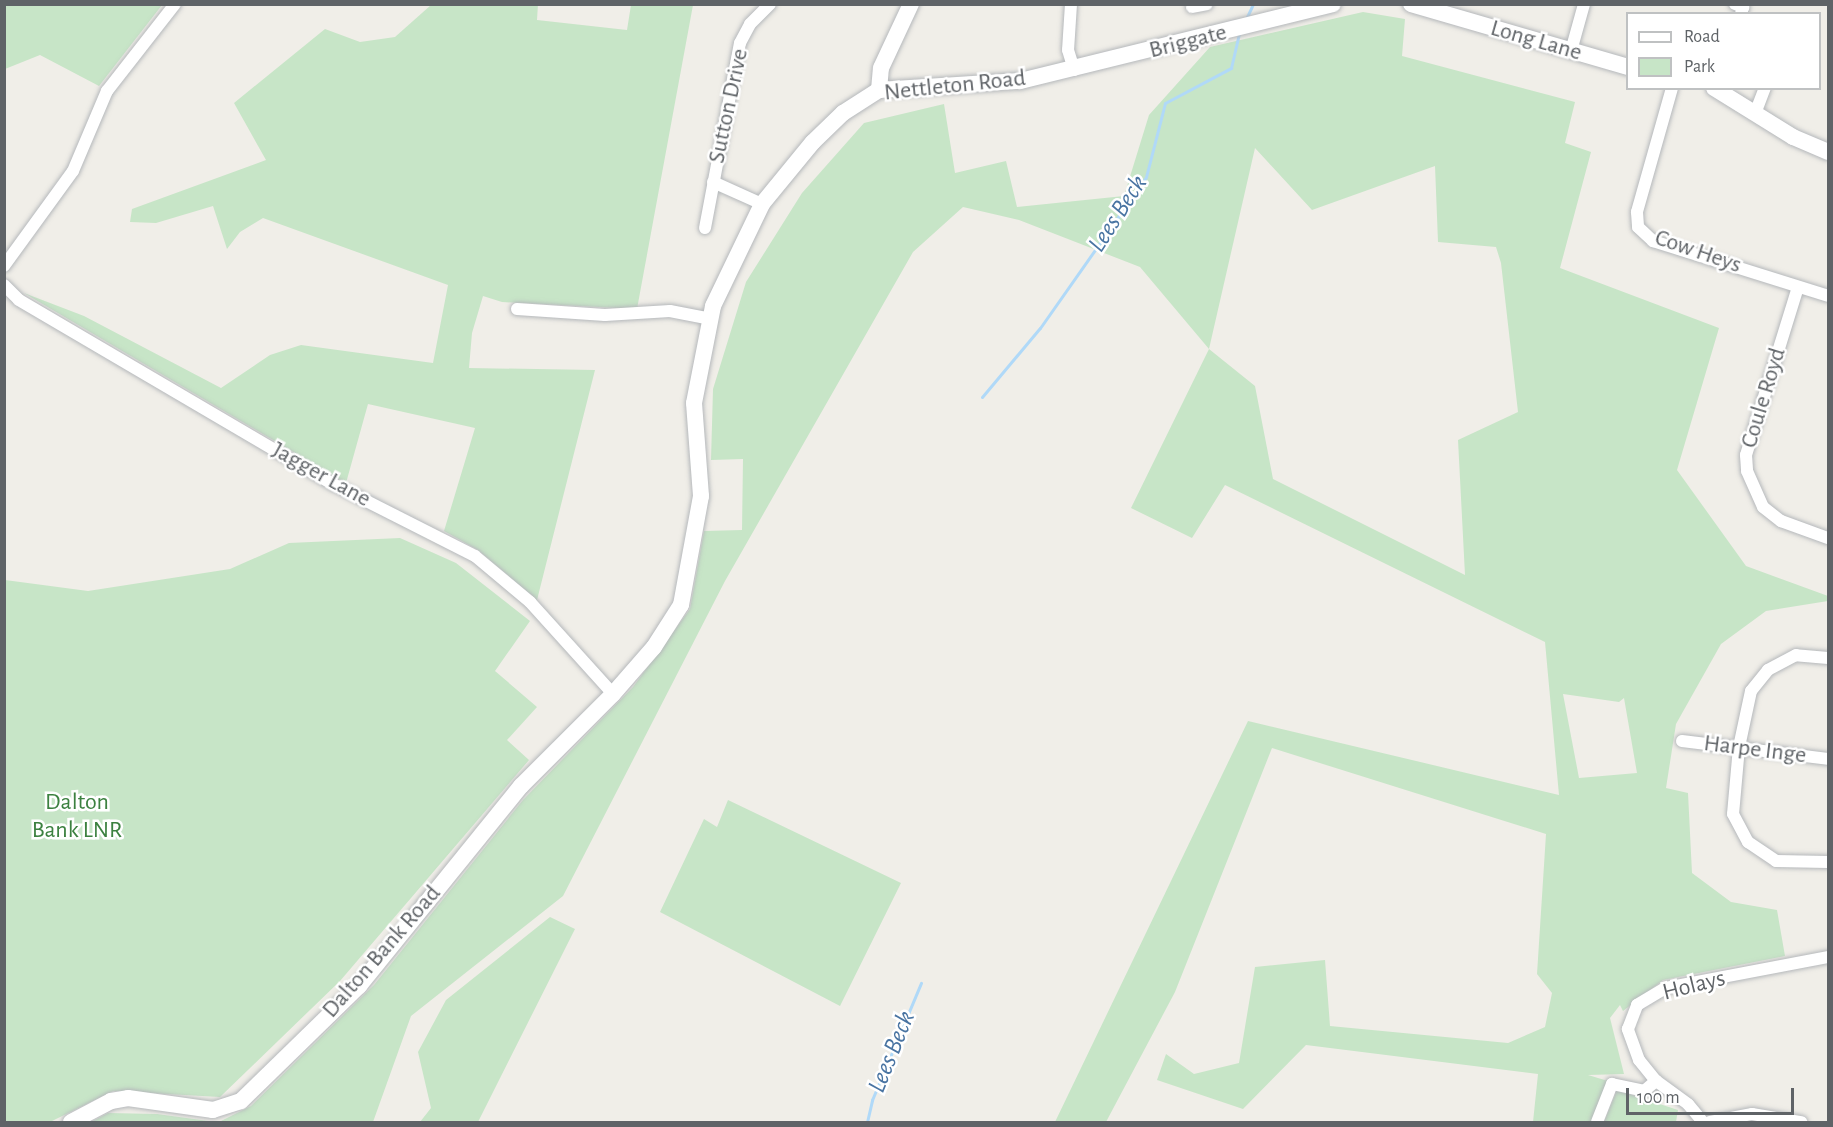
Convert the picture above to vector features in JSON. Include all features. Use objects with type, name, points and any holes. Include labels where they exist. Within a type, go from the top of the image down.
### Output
[{"type":"street","points":[[4,266],[73,171],[107,92],[175,4]]},
{"type":"street","name":"Sutton Drive","points":[[705,228],[740,43],[750,24],[770,4]]},
{"type":"street","points":[[879,90],[881,68],[912,4]]},
{"type":"street","points":[[1071,4],[1068,50],[1074,70]]},
{"type":"street","points":[[1192,7],[1208,4]]},
{"type":"street","name":"Briggate","points":[[1074,70],[1255,25],[1304,9],[1333,4]]},
{"type":"street","name":"Long Lane","points":[[1410,4],[1626,66]]},
{"type":"street","points":[[1571,51],[1584,4]]},
{"type":"street","name":"Nettleton Road","points":[[614,694],[654,647],[681,605],[701,496],[694,403],[711,320],[762,204],[813,142],[843,113],[879,90],[1020,81],[1074,70]]},
{"type":"street","name":"Cow Heys","points":[[1671,90],[1637,212],[1638,227],[1653,241],[1828,296]]},
{"type":"street","points":[[1717,90],[1756,111],[1793,137],[1828,152]]},
{"type":"street","points":[[1756,111],[1763,90]]},
{"type":"street","name":"Sutton Drive","points":[[713,182],[762,204]]},
{"type":"street","name":"Jagger Lane","points":[[4,285],[19,300],[333,484],[475,556],[530,602],[614,694]]},
{"type":"street","name":"Coule Royd","points":[[1798,287],[1746,455],[1747,471],[1763,507],[1781,522],[1828,538]]},
{"type":"street","points":[[517,309],[605,315],[670,311],[711,320]]},
{"type":"street","points":[[1828,658],[1796,656],[1768,670],[1751,691],[1739,747],[1732,814],[1748,842],[1776,861],[1828,862]]},
{"type":"street","name":"Dalton Bank Road","points":[[71,1122],[111,1101],[136,1098],[174,1106],[213,1110],[241,1101],[359,986],[521,786],[614,694]]},
{"type":"street","name":"Harpe Inge","points":[[1682,741],[1828,759]]},
{"type":"street","name":"Holays","points":[[1703,1122],[1688,1104],[1656,1082],[1639,1060],[1628,1029],[1637,1005],[1665,988],[1828,957]]},
{"type":"street","points":[[1597,1122],[1612,1084],[1644,1091],[1656,1082]]},
{"type":"street","points":[[1710,1122],[1752,1114],[1801,1122]]},
{"type":"green space","points":[[538,4],[537,20],[627,30],[631,5],[693,5],[637,309],[502,302],[483,296],[472,333],[469,368],[595,370],[537,600],[478,550],[444,531],[475,428],[368,404],[346,483],[24,293],[84,316],[221,388],[270,355],[301,345],[433,363],[448,285],[263,218],[240,232],[227,249],[213,206],[156,223],[130,222],[132,209],[266,160],[234,103],[325,29],[360,42],[395,37],[431,5]]},
{"type":"green space","points":[[4,5],[162,5],[99,86],[40,55],[5,69]]},
{"type":"green space","points":[[1363,12],[1405,19],[1402,56],[1575,102],[1565,143],[1591,152],[1560,268],[1719,328],[1677,470],[1746,566],[1828,596],[1828,601],[1766,611],[1721,644],[1676,724],[1666,788],[1688,793],[1692,873],[1731,902],[1777,910],[1785,956],[1663,980],[1623,1011],[1620,1005],[1610,1018],[1624,1074],[1588,1075],[1608,1081],[1591,1122],[1533,1122],[1538,1074],[1306,1045],[1243,1109],[1157,1080],[1166,1054],[1194,1074],[1239,1063],[1255,967],[1325,960],[1330,1026],[1508,1043],[1545,1027],[1552,993],[1537,974],[1546,834],[1272,748],[1175,992],[1106,1122],[1055,1122],[1248,721],[1559,795],[1545,642],[1225,485],[1192,538],[1131,508],[1209,349],[1140,267],[1019,220],[963,207],[913,252],[725,581],[563,896],[411,1016],[373,1122],[219,1122],[251,1106],[374,985],[523,800],[633,687],[690,609],[704,531],[742,530],[743,459],[711,460],[713,389],[746,282],[802,193],[864,123],[944,104],[955,173],[1006,161],[1017,207],[1124,196],[1149,115],[1210,47]],"holes":[[[1255,148],[1312,210],[1435,166],[1438,242],[1496,247],[1501,263],[1518,412],[1458,440],[1465,575],[1273,479],[1255,386],[1209,349]],[[1563,694],[1619,702],[1624,698],[1637,773],[1579,778]]]},
{"type":"green space","name":"Dalton Bank LNR","points":[[400,538],[456,563],[530,621],[495,671],[537,707],[507,740],[529,760],[340,981],[220,1097],[113,1091],[50,1122],[5,1122],[5,580],[88,591],[230,569],[289,543]]},
{"type":"green space","points":[[728,800],[901,883],[840,1006],[660,912],[704,819],[717,827]]},
{"type":"green space","points":[[550,917],[575,929],[478,1122],[420,1122],[431,1108],[418,1052],[446,1000]]},
{"type":"green space","points":[[1617,1090],[1678,1110],[1676,1122],[1604,1122]]},
{"type":"green space","points":[[108,1113],[157,1114],[216,1122],[91,1122]]},
{"type":"waterway","name":"Lees Beck","points":[[1246,19],[1253,4]]},
{"type":"waterway","name":"Lees Beck","points":[[982,397],[1040,328],[1146,177],[1165,103],[1231,68],[1239,33]]},
{"type":"waterway","name":"Lees Beck","points":[[867,1122],[872,1100],[921,983]]}]
